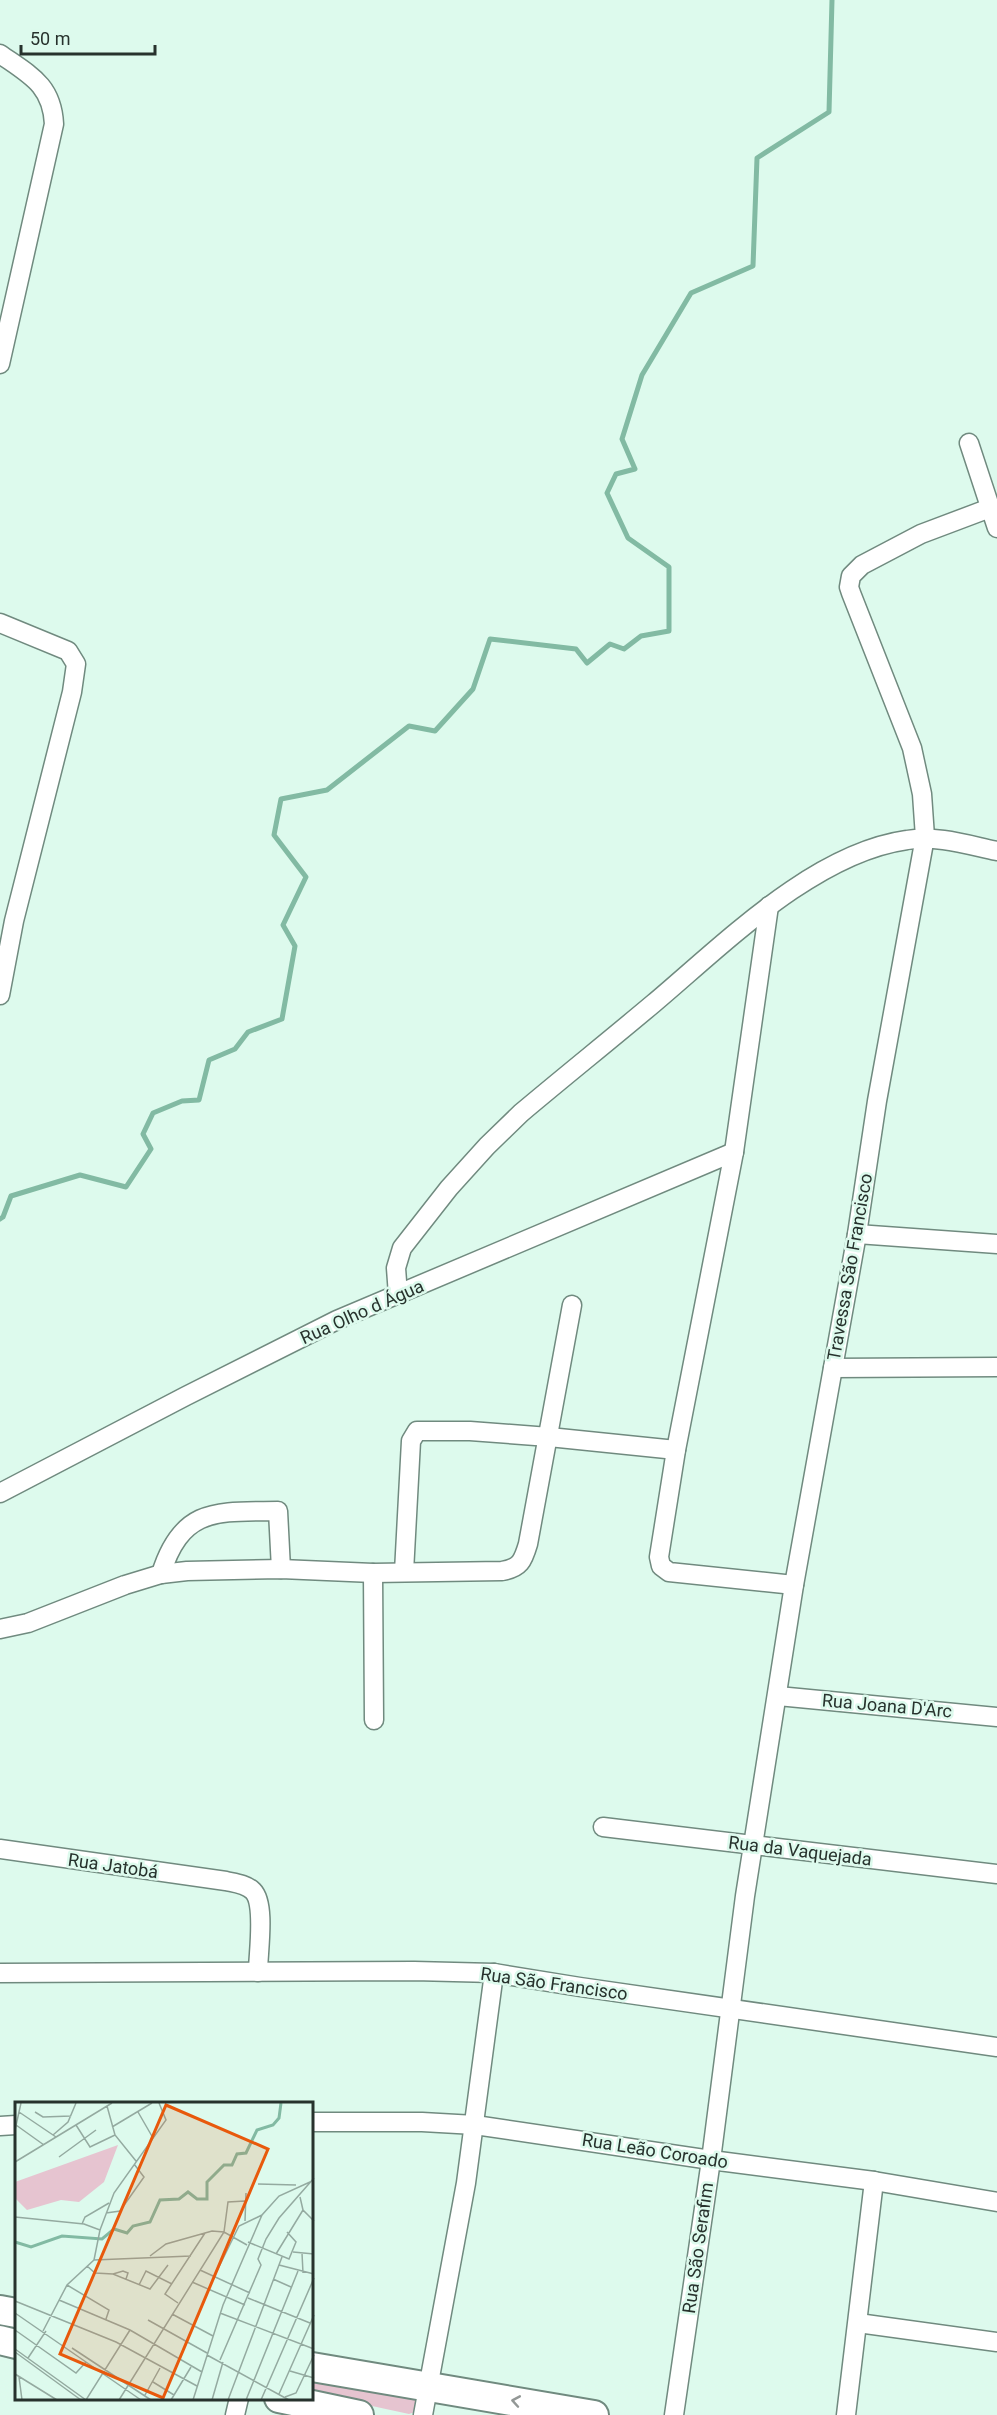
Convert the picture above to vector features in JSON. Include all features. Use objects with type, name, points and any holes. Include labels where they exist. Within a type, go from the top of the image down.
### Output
[{"type":"main road","points":[[0,2310],[15,2313]]},
{"type":"main road","points":[[0,2340],[15,2344]]},
{"type":"main road","points":[[314,2367],[594,2415]]},
{"type":"main road","points":[[288,2400],[359,2415]]},
{"type":"street","points":[[0,54],[44,88],[53,107],[54,124],[6,310],[0,364]]},
{"type":"street","points":[[969,443],[997,528]]},
{"type":"street","name":"Travessa São Francisco","points":[[753,1845],[794,1585],[925,837],[922,794],[912,748],[849,583],[855,571],[890,549],[921,534],[990,508]]},
{"type":"street","points":[[0,623],[68,651],[76,664],[72,692],[14,921],[0,995]]},
{"type":"street","points":[[398,1295],[396,1268],[402,1248],[449,1188],[487,1146],[521,1113],[769,906],[820,873],[854,856],[896,842],[925,837],[997,851]]},
{"type":"street","points":[[769,906],[734,1152],[676,1450],[660,1546],[661,1566],[669,1572],[794,1585]]},
{"type":"street","name":"Rua Olho d Água","points":[[0,1493],[284,1346],[734,1152]]},
{"type":"street","points":[[857,1234],[997,1245]]},
{"type":"street","points":[[0,1629],[28,1623],[125,1585],[161,1574],[187,1571],[281,1569],[373,1573],[502,1571],[520,1565],[528,1544],[572,1305]]},
{"type":"street","points":[[833,1368],[997,1367]]},
{"type":"street","points":[[404,1572],[411,1441],[414,1433],[423,1429],[549,1437],[676,1450]]},
{"type":"street","points":[[161,1574],[173,1544],[182,1532],[196,1520],[227,1512],[278,1511],[281,1569]]},
{"type":"street","points":[[373,1573],[374,1720]]},
{"type":"street","name":"Rua Joana D'Arc","points":[[778,1696],[997,1717]]},
{"type":"street","name":"Rua da Vaquejada","points":[[603,1827],[997,1874]]},
{"type":"street","name":"Rua São Serafim","points":[[674,2415],[753,1845]]},
{"type":"street","name":"Rua Jatobá","points":[[0,1850],[226,1881],[248,1887],[257,1897],[260,1915],[258,1972]]},
{"type":"street","name":"Rua São Francisco","points":[[0,1973],[414,1971],[494,1973],[997,2047]]},
{"type":"street","points":[[423,2415],[466,2183],[494,1973]]},
{"type":"street","name":"Rua Leão Coroado","points":[[314,2121],[475,2125],[711,2160],[874,2181],[997,2202]]},
{"type":"street","points":[[0,2126],[15,2125]]},
{"type":"street","points":[[846,2415],[874,2181]]},
{"type":"street","points":[[858,2323],[997,2342]]},
{"type":"street","points":[[235,2415],[239,2400]]},
{"type":"shaded area","points":[[314,2372],[420,2397],[415,2412],[409,2414],[314,2393]]},
{"type":"waterway","points":[[0,1219],[3,1217],[11,1196],[80,1175],[126,1187],[151,1149],[143,1134],[153,1113],[182,1101],[199,1100],[209,1060],[235,1049],[248,1032],[282,1019],[295,946],[283,925],[306,877],[274,835],[281,799],[327,790],[409,726],[435,731],[473,689],[490,639],[576,649],[587,663],[610,644],[624,649],[641,636],[669,631],[669,567],[628,538],[607,493],[616,474],[635,469],[622,439],[642,375],[691,293],[753,266],[757,158],[829,112],[832,0]]}]
